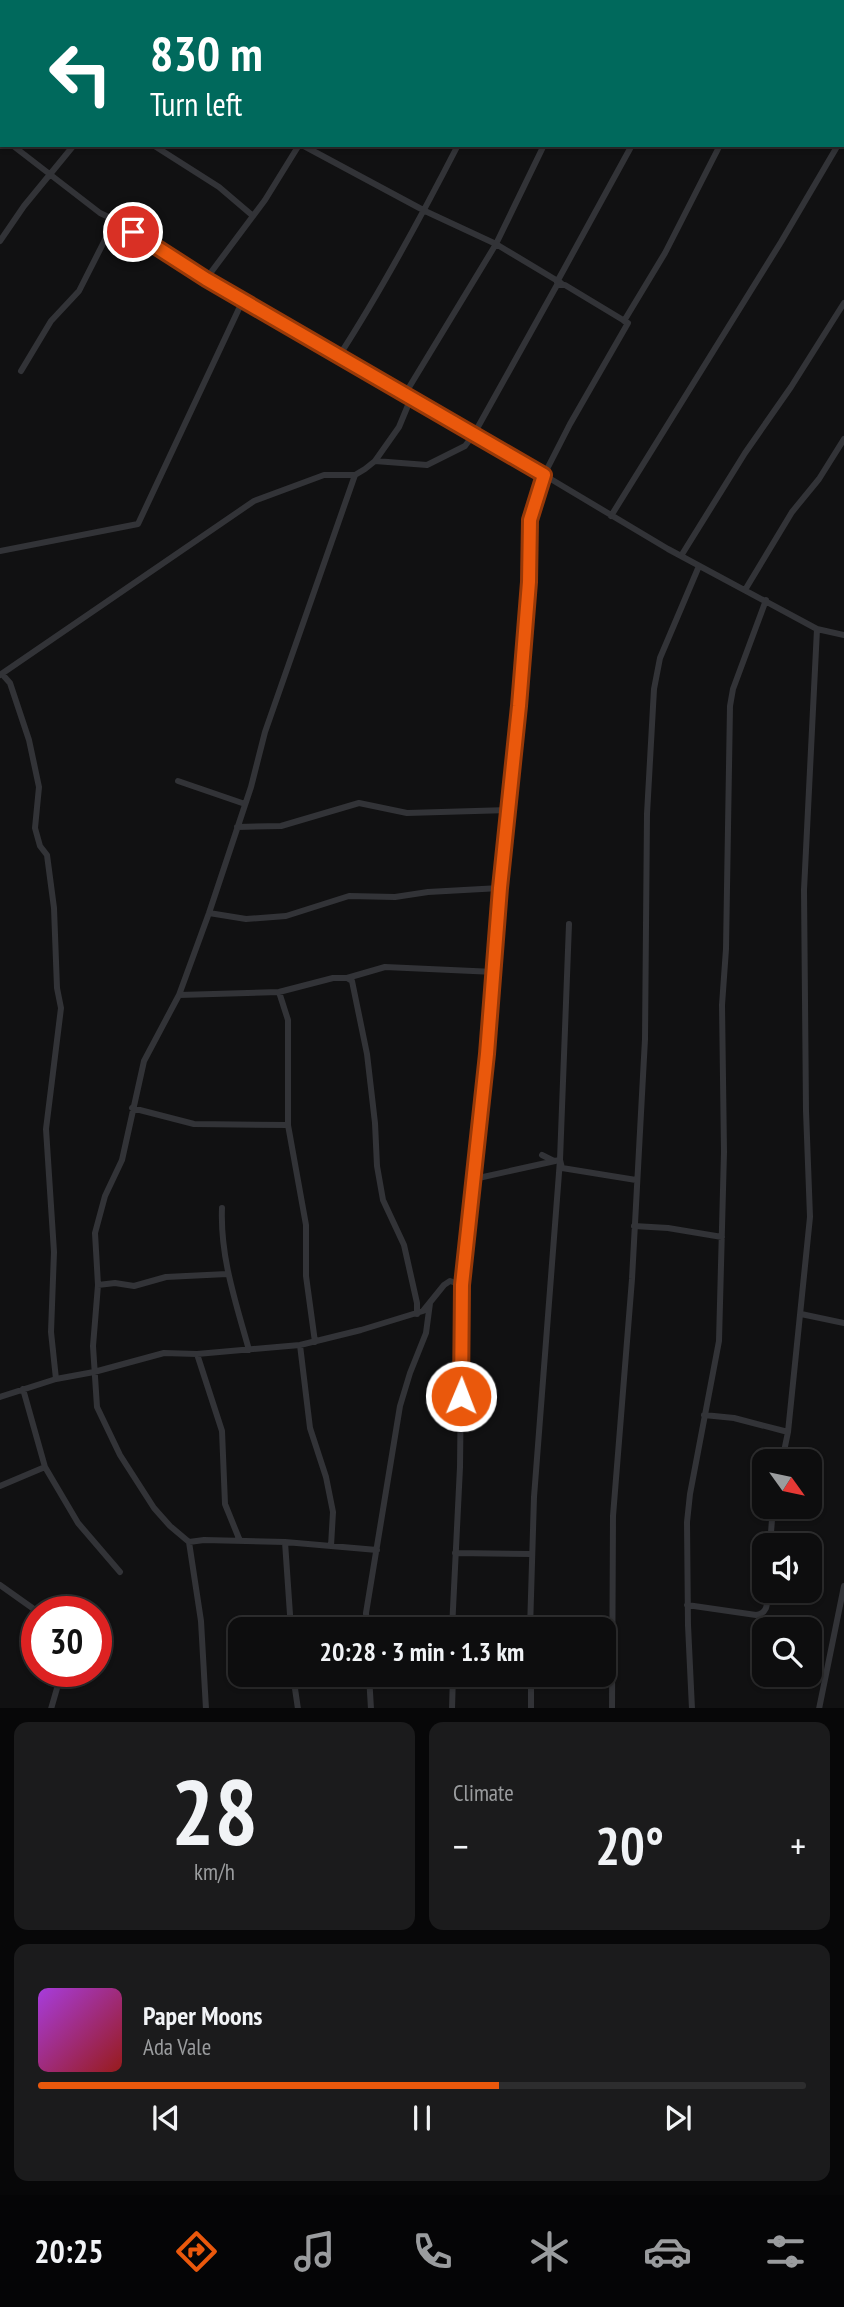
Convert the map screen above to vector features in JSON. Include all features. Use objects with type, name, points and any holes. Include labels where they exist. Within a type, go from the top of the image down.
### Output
[{"type":"street","points":[[15,147],[100,213],[206,279],[681,556],[817,629],[844,635]]},
{"type":"street","points":[[0,241],[24,205],[72,147]]},
{"type":"street","points":[[159,147],[219,187],[253,216]]},
{"type":"street","points":[[206,279],[300,147]]},
{"type":"street","points":[[305,147],[425,211],[496,244],[628,323],[544,475],[530,520],[527,614],[500,888],[495,972],[462,1285],[460,1467],[452,1617]]},
{"type":"street","points":[[339,356],[425,211],[457,147]]},
{"type":"street","points":[[56,1379],[51,1332],[54,1252],[46,1129],[61,1008],[57,988],[54,908],[47,855],[40,846],[35,828],[39,787],[10,683],[1,675],[254,501],[324,475],[355,475],[375,461],[399,427],[408,396],[496,244],[543,147]]},
{"type":"street","points":[[375,461],[427,465],[465,446],[559,283],[631,147]]},
{"type":"street","points":[[624,321],[665,253],[719,147]]},
{"type":"street","points":[[611,516],[837,147]]},
{"type":"street","points":[[21,371],[51,321],[79,291],[115,220]]},
{"type":"street","points":[[0,551],[138,524],[243,300]]},
{"type":"street","points":[[681,556],[844,303]]},
{"type":"street","points":[[837,316],[844,320]]},
{"type":"street","points":[[745,590],[792,512],[819,479],[844,439]]},
{"type":"street","points":[[206,1708],[201,1621],[190,1542],[170,1526],[154,1508],[120,1455],[97,1407],[93,1346],[98,1285],[95,1234],[105,1196],[121,1160],[144,1061],[179,995],[209,913],[245,804],[265,732],[355,475]]},
{"type":"street","points":[[612,1708],[613,1516],[645,1039],[647,814],[654,689],[660,658],[699,566]]},
{"type":"street","points":[[692,1708],[687,1605],[687,1522],[719,1341],[724,1152],[722,1005],[726,949],[730,706],[737,678],[766,600]]},
{"type":"street","points":[[784,1449],[810,1217],[804,890],[817,629]]},
{"type":"street","points":[[178,781],[245,804]]},
{"type":"street","points":[[237,827],[281,826],[359,803],[407,813],[509,810]]},
{"type":"street","points":[[209,913],[246,919],[286,916],[349,896],[396,897],[428,892],[500,888]]},
{"type":"street","points":[[530,1617],[531,1555],[560,1160],[569,924]]},
{"type":"street","points":[[179,995],[279,992],[385,967],[495,972]]},
{"type":"street","points":[[347,978],[354,986],[367,1054],[377,1166],[383,1200],[404,1245],[417,1314]]},
{"type":"street","points":[[279,992],[288,1020],[288,1125],[306,1226],[306,1276],[315,1342]]},
{"type":"street","points":[[132,1108],[194,1124],[288,1125]]},
{"type":"street","points":[[542,1155],[554,1161],[560,1160]]},
{"type":"street","points":[[560,1160],[562,1168],[636,1180]]},
{"type":"street","points":[[474,1179],[560,1160]]},
{"type":"street","points":[[222,1208],[221,1227],[227,1274],[249,1350]]},
{"type":"street","points":[[634,1226],[667,1228],[722,1237]]},
{"type":"street","points":[[98,1285],[115,1283],[134,1286],[166,1277],[227,1274]]},
{"type":"street","points":[[0,1397],[56,1379],[164,1353],[197,1354],[315,1342],[417,1314],[450,1281],[462,1285]]},
{"type":"street","points":[[366,1617],[400,1406],[426,1333],[430,1303]]},
{"type":"street","points":[[801,1314],[844,1324]]},
{"type":"street","points":[[300,1345],[310,1428],[326,1477],[333,1512],[331,1546]]},
{"type":"street","points":[[197,1354],[222,1431],[225,1504],[240,1541]]},
{"type":"street","points":[[23,1389],[46,1467],[78,1523],[120,1572]]},
{"type":"street","points":[[705,1415],[734,1418],[788,1432]]},
{"type":"street","points":[[0,1486],[46,1467]]},
{"type":"street","points":[[190,1542],[204,1539],[285,1542],[377,1550]]},
{"type":"street","points":[[285,1542],[290,1617]]},
{"type":"street","points":[[455,1553],[531,1555]]},
{"type":"street","points":[[0,1585],[21,1600]]},
{"type":"street","points":[[819,1708],[844,1586]]},
{"type":"street","points":[[687,1605],[756,1615],[763,1614],[767,1603]]},
{"type":"street","points":[[51,1708],[57,1687]]},
{"type":"street","points":[[295,1687],[298,1708]]},
{"type":"street","points":[[370,1687],[371,1708]]},
{"type":"street","points":[[452,1708],[453,1687]]},
{"type":"street","points":[[531,1687],[531,1708]]},
{"type":"route","points":[[133,232],[206,279],[544,475],[530,520],[529,582],[519,706],[500,888],[487,1054],[462,1285],[461,1396]]}]
